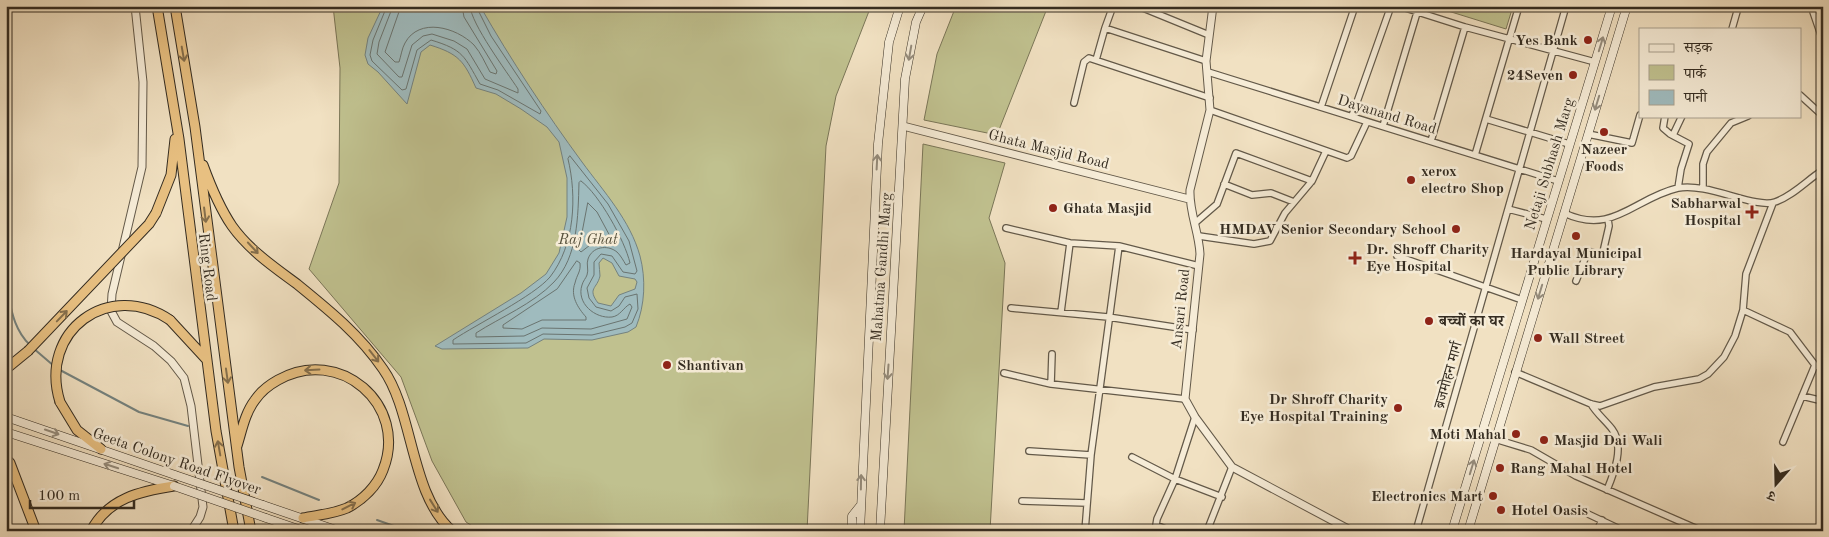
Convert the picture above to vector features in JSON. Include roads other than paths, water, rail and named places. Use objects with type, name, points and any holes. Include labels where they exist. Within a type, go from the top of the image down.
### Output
[{"type":"highway","name":"Ring Road","points":[[157,6],[176,126],[216,432],[234,531]]},
{"type":"highway","name":"Ring Road","points":[[175,6],[197,146],[236,450],[251,531]]},
{"type":"highway","points":[[6,368],[28,351],[124,250],[156,213],[171,175],[176,126]]},
{"type":"highway","points":[[197,146],[216,200],[233,228],[262,258],[355,333],[384,369],[395,390],[410,445],[430,500],[452,531]]},
{"type":"highway","points":[[101,449],[77,430],[60,402],[55,372],[63,342],[83,319],[111,306],[142,307],[170,320],[206,359]]},
{"type":"highway","points":[[236,450],[250,408],[264,390],[284,377],[307,370],[319,369],[342,374],[372,395],[384,415],[388,433],[386,462],[376,484],[364,497],[349,507],[303,518]]},
{"type":"highway","points":[[6,459],[20,488],[36,531]]},
{"type":"highway","points":[[91,531],[105,512],[120,500],[142,491],[174,486]]},
{"type":"main road","name":"Mahatma Gandhi Marg","points":[[860,531],[878,144],[889,42],[900,6]]},
{"type":"main road","name":"Mahatma Gandhi Marg","points":[[880,531],[906,71],[916,22],[923,6]]},
{"type":"main road","name":"Netaji Subhash Marg","points":[[1452,531],[1612,6]]},
{"type":"main road","name":"Netaji Subhash Marg","points":[[1468,531],[1627,6]]},
{"type":"main road","name":"Geeta Colony Road Flyover","points":[[6,416],[339,531]]},
{"type":"main road","name":"Geeta Colony Road Flyover","points":[[6,432],[174,486],[304,531]]},
{"type":"main road","points":[[852,531],[852,516],[860,506]]},
{"type":"street","points":[[135,6],[143,82],[142,167],[112,294],[111,311],[117,322],[154,346],[175,364],[184,378],[191,406],[203,507],[200,517],[191,531]]},
{"type":"street","points":[[1096,60],[1112,6]]},
{"type":"street","points":[[1138,6],[1209,35]]},
{"type":"street","name":"Ansari Road","points":[[1185,399],[1199,266],[1199,236],[1189,199],[1191,181],[1210,110],[1206,61],[1212,6]]},
{"type":"street","points":[[1321,107],[1355,6]]},
{"type":"street","points":[[1352,116],[1391,6]]},
{"type":"street","points":[[1399,6],[1464,27],[1595,62]]},
{"type":"street","points":[[1383,126],[1419,6]]},
{"type":"street","points":[[1475,155],[1519,6]]},
{"type":"street","name":"ब्रजमोहन मार्ग","points":[[1416,531],[1566,6]]},
{"type":"street","points":[[1811,6],[1823,41]]},
{"type":"street","points":[[1732,28],[1738,8]]},
{"type":"street","points":[[1431,141],[1464,27]]},
{"type":"street","points":[[1105,28],[1206,61]]},
{"type":"street","points":[[1074,103],[1084,62],[1089,58],[1210,98]]},
{"type":"street","name":"Dayanand Road","points":[[1208,72],[1558,181]]},
{"type":"street","points":[[1802,98],[1823,116]]},
{"type":"street","points":[[1210,110],[1326,151],[1350,157],[1367,122]]},
{"type":"street","points":[[1486,118],[1570,144]]},
{"type":"street","points":[[1588,134],[1632,143],[1639,118]]},
{"type":"street","points":[[1665,118],[1663,128],[1689,144],[1680,169],[1678,188]]},
{"type":"street","points":[[1673,135],[1681,118]]},
{"type":"street","points":[[1703,188],[1703,164],[1707,152],[1731,123],[1743,118]]},
{"type":"street","name":"Ghata Masjid Road","points":[[903,126],[1189,199]]},
{"type":"street","points":[[1199,236],[1254,244],[1268,242],[1272,239],[1285,213],[1312,181],[1326,151]]},
{"type":"street","points":[[1195,222],[1217,204],[1236,153],[1312,181]]},
{"type":"street","points":[[1515,372],[1591,404],[1606,405],[1654,387],[1699,379],[1708,374],[1730,347],[1743,310],[1746,274],[1773,203],[1793,192],[1823,170]]},
{"type":"street","points":[[1224,184],[1252,195],[1271,193],[1294,202]]},
{"type":"street","points":[[1564,213],[1585,221],[1608,219],[1678,188],[1703,188],[1773,203]]},
{"type":"street","points":[[1508,209],[1546,220]]},
{"type":"street","points":[[1576,281],[1588,251],[1598,254],[1603,252],[1609,226],[1608,219]]},
{"type":"street","points":[[1006,228],[1070,243],[1118,246],[1199,266]]},
{"type":"street","points":[[1061,312],[1070,243]]},
{"type":"street","points":[[1085,531],[1091,455],[1118,246]]},
{"type":"street","points":[[1397,256],[1487,286],[1522,300]]},
{"type":"street","points":[[1011,308],[1108,317],[1193,330]]},
{"type":"street","points":[[1743,310],[1790,332],[1797,338],[1815,365],[1823,369]]},
{"type":"street","points":[[1051,384],[1052,354]]},
{"type":"street","points":[[1783,442],[1815,365]]},
{"type":"street","points":[[1004,373],[1051,384],[1185,399],[1195,417],[1232,467],[1352,531]]},
{"type":"street","points":[[1802,396],[1823,401]]},
{"type":"street","points":[[1591,404],[1612,430],[1615,437],[1618,462],[1607,490]]},
{"type":"street","points":[[1170,531],[1156,524],[1175,479],[1195,417]]},
{"type":"street","points":[[1495,439],[1531,450],[1576,476],[1702,531]]},
{"type":"street","points":[[1029,451],[1091,455]]},
{"type":"street","points":[[1132,457],[1175,479],[1222,497]]},
{"type":"street","points":[[1207,531],[1222,497],[1232,467]]},
{"type":"street","points":[[1022,501],[1087,503]]},
{"type":"street","points":[[1588,514],[1622,530]]},
{"type":"street","points":[[1597,531],[1602,520]]},
{"type":"water","points":[[383,6],[480,6],[542,105],[616,207],[630,230],[640,256],[643,274],[643,301],[636,327],[628,332],[592,340],[544,339],[528,348],[442,349],[435,346],[521,293],[546,274],[559,253],[567,217],[567,178],[559,142],[547,127],[496,94],[476,88],[464,65],[454,55],[430,45],[421,52],[407,104],[378,72],[368,64],[365,55],[368,38]],"holes":[[[603,258],[612,263],[619,276],[635,279],[637,282],[635,289],[619,295],[611,306],[598,303],[593,291],[600,276],[599,263]]]},
{"type":"waterway","points":[[6,286],[16,325],[30,345]]},
{"type":"waterway","points":[[33,348],[54,366]]},
{"type":"waterway","points":[[60,370],[139,412],[188,426]]},
{"type":"waterway","points":[[262,477],[319,500]]},
{"type":"waterway","points":[[377,520],[408,531]]},
{"type":"place","name":"Yes Bank","points":[[1588,40]]},
{"type":"place","name":"24Seven","points":[[1573,75]]},
{"type":"place","name":"Nazeer Foods","points":[[1604,132]]},
{"type":"place","name":"xerox electro Shop","points":[[1411,180]]},
{"type":"place","name":"Ghata Masjid","points":[[1053,208]]},
{"type":"place","name":"Sabharwal Hospital","points":[[1752,212]]},
{"type":"place","name":"HMDAV Senior Secondary School","points":[[1456,229]]},
{"type":"place","name":"Hardayal Municipal Public Library","points":[[1576,236]]},
{"type":"place","name":"Dr. Shroff Charity Eye Hospital","points":[[1355,258]]},
{"type":"place","name":"बच्चों का घर","points":[[1429,321]]},
{"type":"place","name":"Wall Street","points":[[1538,338]]},
{"type":"place","name":"Shantivan","points":[[667,365]]},
{"type":"place","name":"Dr Shroff Charity Eye Hospital Training","points":[[1398,408]]},
{"type":"place","name":"Moti Mahal","points":[[1516,434]]},
{"type":"place","name":"Masjid Dai Wali","points":[[1544,440]]},
{"type":"place","name":"Rang Mahal Hotel","points":[[1500,468]]},
{"type":"place","name":"Electronics Mart","points":[[1493,496]]},
{"type":"place","name":"Hotel Oasis","points":[[1501,510]]},
{"type":"park label","name":"Raj Ghat","points":[[588,239]]}]
